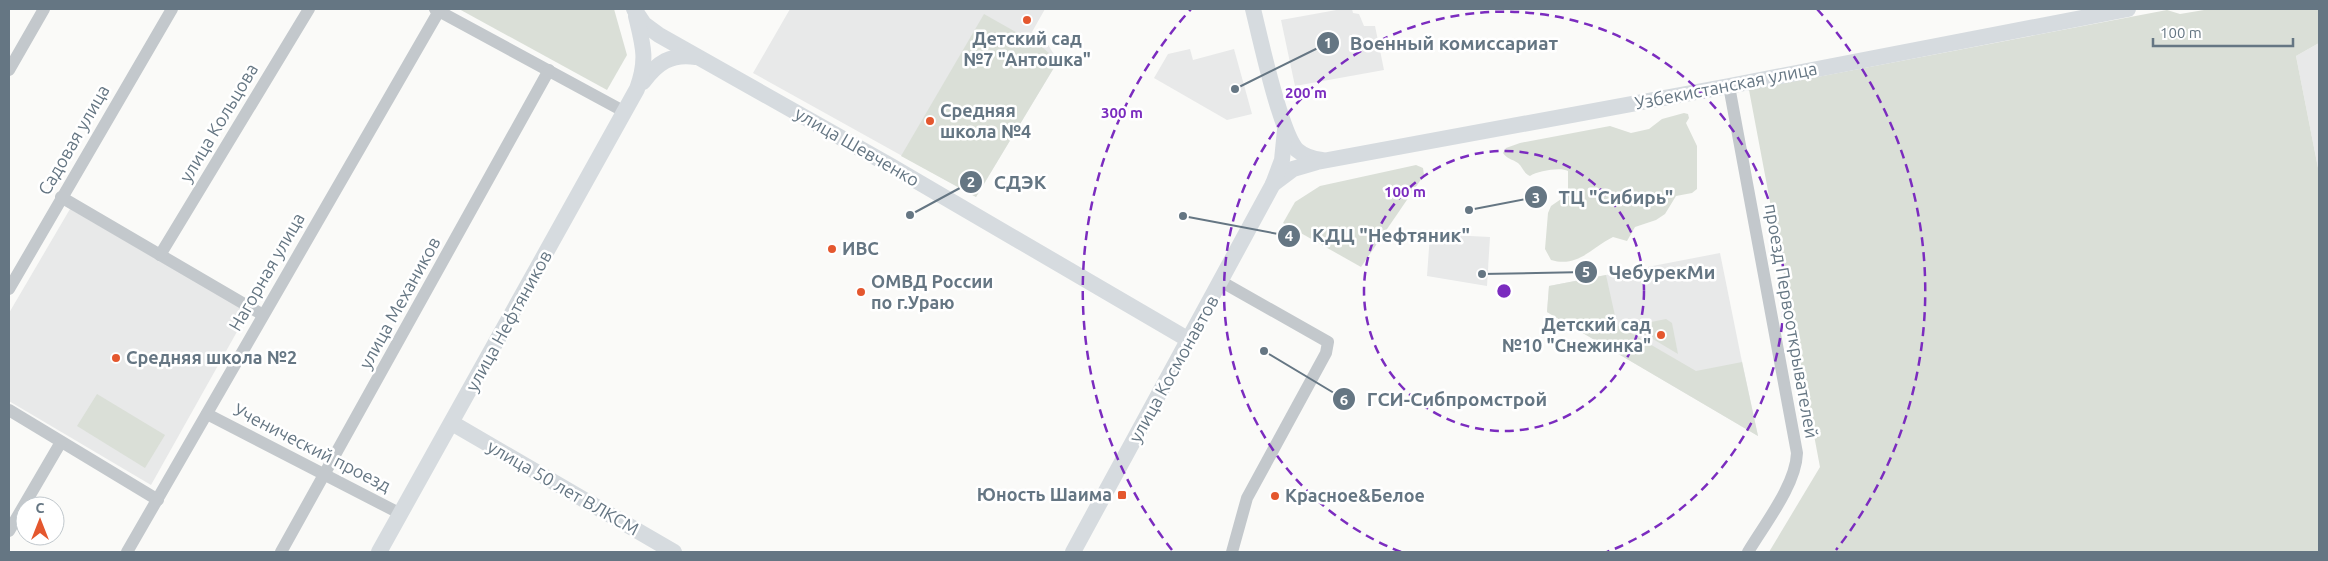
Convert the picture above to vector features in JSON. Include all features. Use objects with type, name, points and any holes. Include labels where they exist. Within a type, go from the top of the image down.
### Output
[{"type":"main road","points":[[1253,9],[1285,130],[1297,150],[1309,157],[1324,160]]},
{"type":"main road","name":"Узбекистанская улица","points":[[1273,184],[1293,169],[1324,160],[1729,86],[2085,13],[2128,9]]},
{"type":"main road","name":"улица Шевченко","points":[[635,10],[649,29],[891,166],[1190,340]]},
{"type":"main road","name":"улица Нефтяников","points":[[635,10],[645,55],[644,68],[638,89]]},
{"type":"main road","name":"улица Нефтяников","points":[[379,552],[638,89],[654,68],[664,61],[680,56],[698,57]]},
{"type":"main road","name":"улица Космонавтов","points":[[1073,552],[1222,282],[1273,184],[1282,160],[1285,130]]},
{"type":"main road","name":"улица 50 лет ВЛКСМ","points":[[452,423],[674,552]]},
{"type":"street","points":[[9,70],[44,9]]},
{"type":"street","name":"Садовая улица","points":[[9,289],[172,9]]},
{"type":"street","name":"улица Кольцова","points":[[160,255],[309,9]]},
{"type":"street","points":[[437,10],[625,112]]},
{"type":"street","name":"Нагорная улица","points":[[127,552],[437,10]]},
{"type":"street","name":"улица Механиков","points":[[281,552],[549,70]]},
{"type":"street","name":"проезд Первооткрывателей","points":[[1729,86],[1797,453],[1795,466],[1788,484],[1748,552]]},
{"type":"street","points":[[61,197],[263,315]]},
{"type":"street","points":[[1222,282],[1328,342],[1323,360],[1247,498],[1232,552]]},
{"type":"street","points":[[9,410],[158,500]]},
{"type":"street","name":"Ученический проезд","points":[[207,414],[325,473],[401,514]]},
{"type":"street","points":[[9,531],[61,442]]},
{"type":"shaded area","points":[[459,9],[614,9],[627,55],[607,90]]},
{"type":"shaded area","name":"Средняя школа №4","points":[[790,9],[1045,9],[1032,32],[1047,43],[1058,61],[976,197],[753,73]]},
{"type":"shaded area","points":[[1342,9],[1352,9],[1353,13],[1359,14],[1364,26],[1375,26],[1384,70],[1295,86],[1281,20]]},
{"type":"shaded area","points":[[2210,9],[2319,9],[2319,43],[2296,56],[2319,173],[2319,552],[1769,552],[1820,467],[1749,90],[2167,10],[2180,14]]},
{"type":"shaded area","points":[[984,14],[1042,47],[1058,61],[976,197],[901,156]]},
{"type":"shaded area","points":[[2319,43],[2319,173],[2296,56]]},
{"type":"shaded area","points":[[1190,49],[1193,60],[1234,49],[1252,114],[1227,120],[1154,78],[1168,54]]},
{"type":"shaded area","points":[[1684,113],[1688,114],[1689,118],[1686,123],[1697,146],[1697,189],[1692,193],[1676,196],[1665,214],[1656,220],[1635,227],[1627,241],[1613,237],[1577,259],[1561,262],[1551,260],[1545,249],[1548,213],[1551,206],[1564,197],[1568,189],[1568,171],[1560,169],[1549,170],[1530,176],[1518,163],[1503,153],[1506,148],[1520,143],[1610,126],[1631,133],[1649,129],[1662,119]]},
{"type":"shaded area","points":[[1416,165],[1423,168],[1424,175],[1361,267],[1283,223],[1295,202],[1320,186]]},
{"type":"shaded area","name":"Средняя школа №2","points":[[70,209],[248,312],[151,485],[9,401],[9,313]]},
{"type":"shaded area","points":[[1430,234],[1490,237],[1487,286],[1427,276]]},
{"type":"shaded area","name":"Детский сад №10 \"Снежинка\"","points":[[1720,253],[1758,436],[1547,312],[1549,286]]},
{"type":"shaded area","points":[[1606,275],[1617,325],[1696,371],[1742,362],[1758,436],[1547,312],[1549,286]]},
{"type":"shaded area","points":[[1666,319],[1672,323],[1678,354],[1631,326]]},
{"type":"shaded area","points":[[97,394],[165,435],[145,468],[77,426]]},
{"type":"place","name":"Детский сад №7 \"Антошка\"","points":[[1027,20]]},
{"type":"place","name":"Военный комиссариат","points":[[1235,89]]},
{"type":"place","name":"Средняя школа №4","points":[[930,121]]},
{"type":"place","name":"ТЦ \"Сибирь\"","points":[[1469,210]]},
{"type":"place","name":"СДЭК","points":[[910,215]]},
{"type":"place","name":"КДЦ \"Нефтяник\"","points":[[1183,216]]},
{"type":"place","name":"ИВС","points":[[832,249]]},
{"type":"place","name":"ЧебурекМи","points":[[1482,274]]},
{"type":"place","name":"ОМВД России по г.Ураю","points":[[861,292]]},
{"type":"place","name":"Детский сад №10 \"Снежинка\"","points":[[1661,335]]},
{"type":"place","name":"ГСИ-Сибпромстрой","points":[[1264,351]]},
{"type":"place","name":"Средняя школа №2","points":[[116,358]]},
{"type":"place","name":"Юность Шаима","points":[[1122,495]]},
{"type":"place","name":"Красное&Белое","points":[[1275,496]]}]
